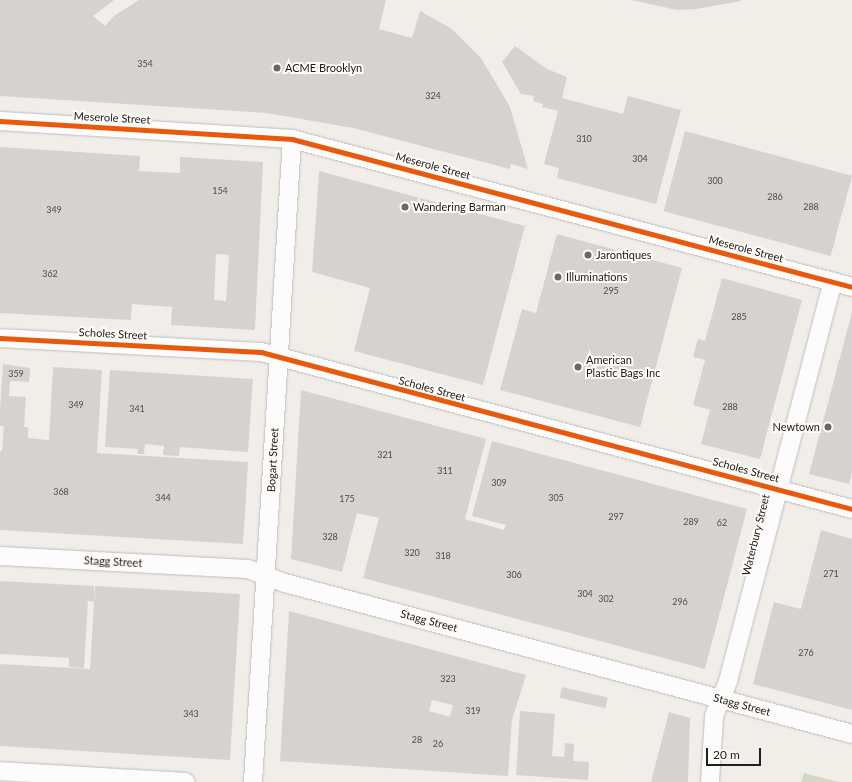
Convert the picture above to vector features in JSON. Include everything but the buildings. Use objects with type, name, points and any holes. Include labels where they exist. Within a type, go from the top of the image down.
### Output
[{"type":"street","name":"Meserole Street","points":[[0,122],[292,139],[852,288]]},
{"type":"street","name":"Bogart Street","points":[[253,782],[292,139]]},
{"type":"street","name":"Waterbury Street","points":[[710,782],[712,733],[721,699],[728,681],[833,282]]},
{"type":"street","name":"Scholes Street","points":[[0,338],[261,352],[852,509]]},
{"type":"street","name":"Stagg Street","points":[[0,556],[248,569],[266,576],[852,734]]},
{"type":"street","points":[[0,771],[186,782]]},
{"type":"green space","points":[[804,773],[838,782],[801,782]]},
{"type":"cycle path","points":[[0,121],[292,139],[852,287]]},
{"type":"cycle path","points":[[0,338],[261,352],[852,509]]},
{"type":"place","name":"ACME Brooklyn","points":[[277,68]]},
{"type":"place","name":"Wandering Barman","points":[[405,207]]},
{"type":"place","name":"Jarontiques","points":[[588,255]]},
{"type":"place","name":"Illuminations","points":[[558,277]]},
{"type":"place","name":"American Plastic Bags Inc","points":[[578,367]]},
{"type":"place","name":"Newtown","points":[[828,427]]}]
